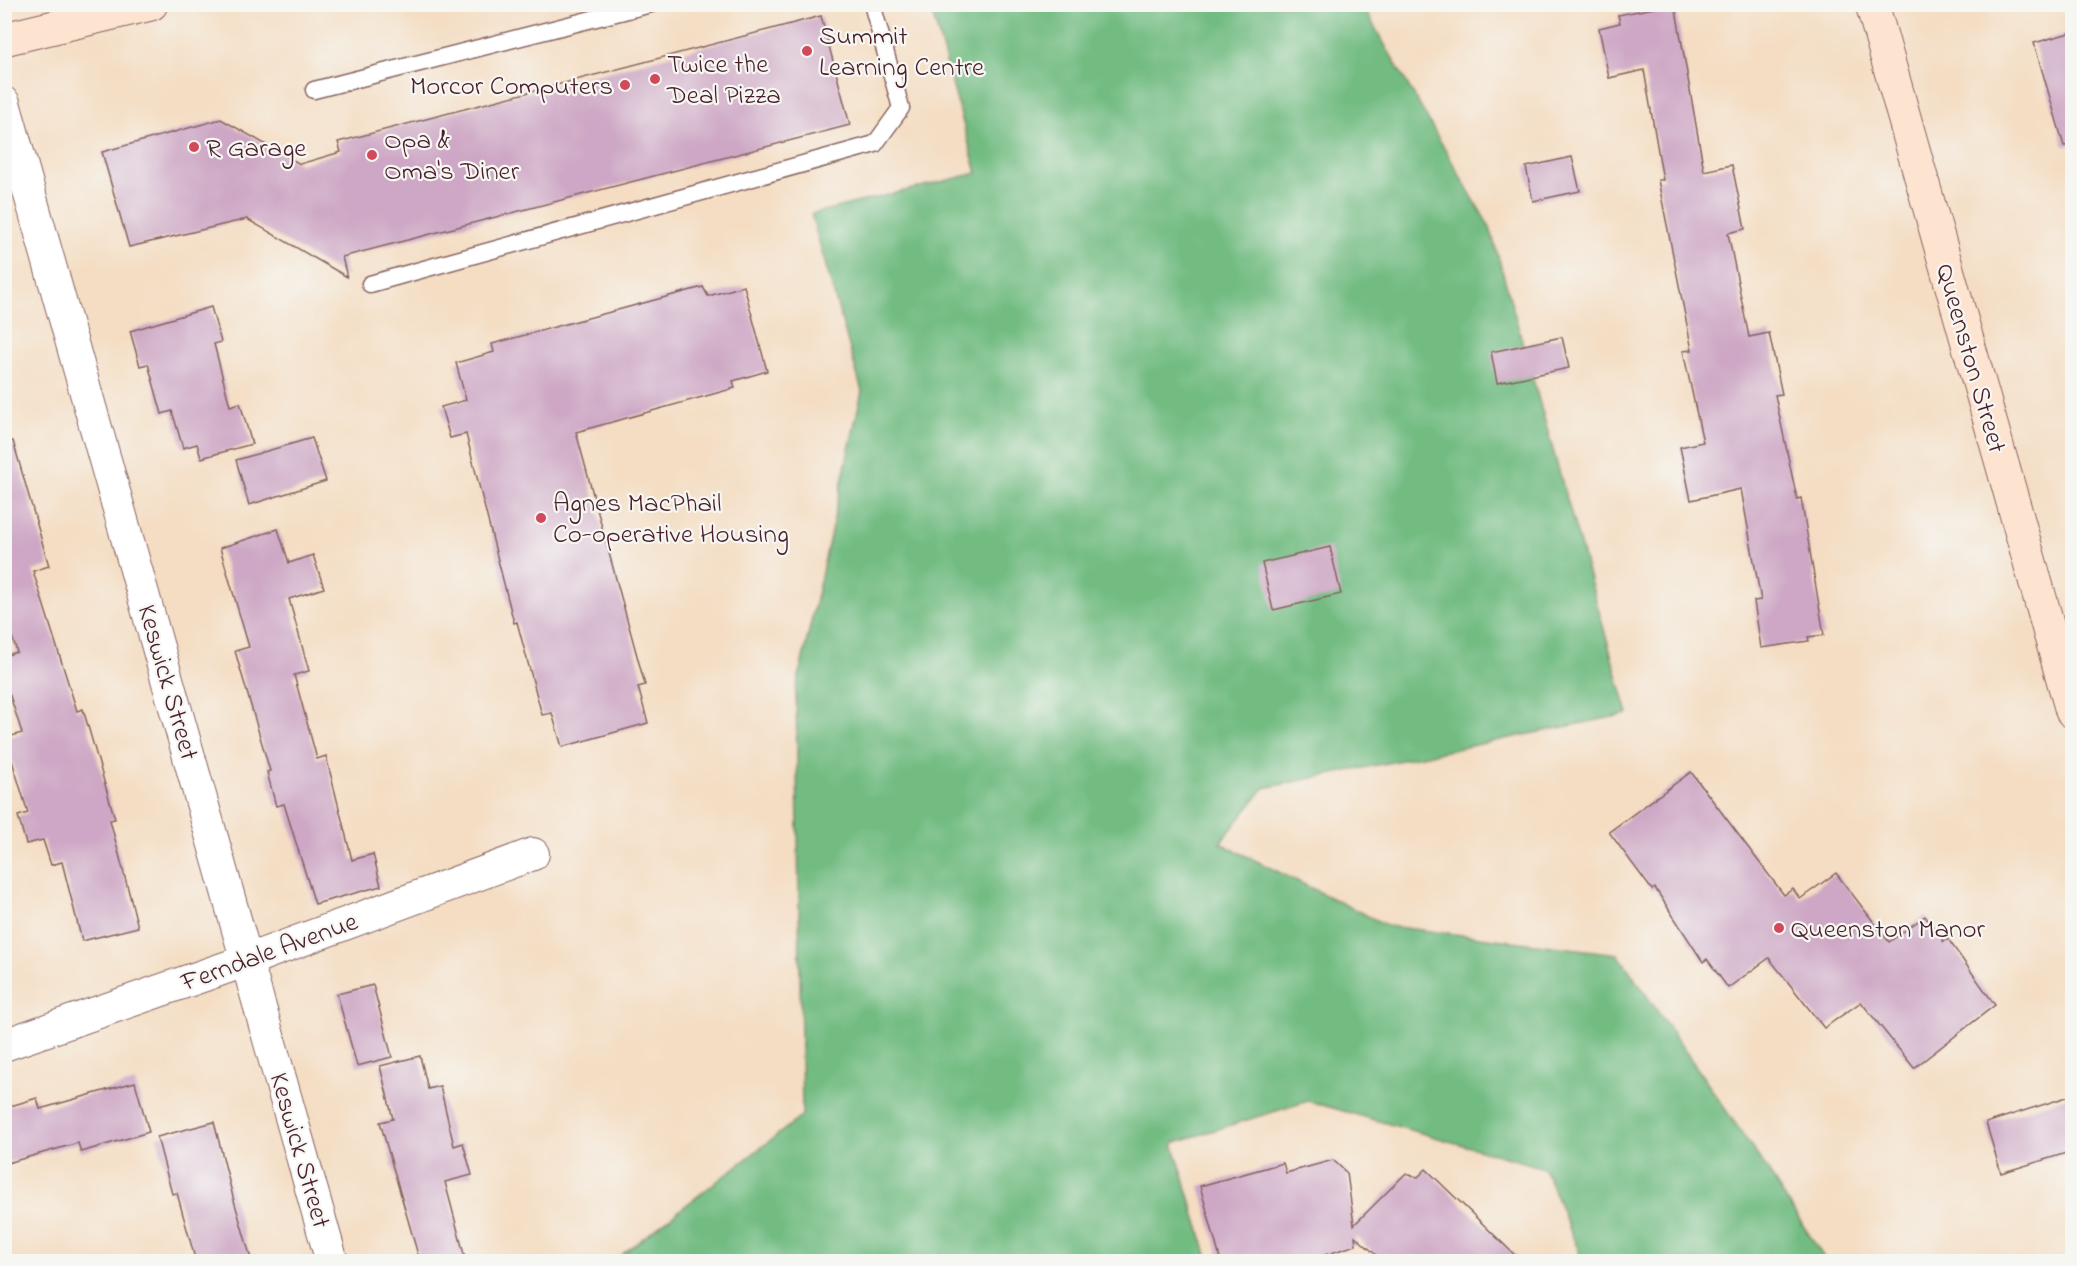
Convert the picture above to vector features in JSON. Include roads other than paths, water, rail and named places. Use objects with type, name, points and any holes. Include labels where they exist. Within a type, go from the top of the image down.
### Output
[{"type":"main road","points":[[4,39],[95,12],[151,4]]},
{"type":"main road","name":"Queenston Street","points":[[1872,4],[2073,711]]},
{"type":"street","name":"Keswick Street","points":[[4,103],[332,1262]]},
{"type":"street","name":"Ferndale Avenue","points":[[4,1045],[248,960],[533,854]]},
{"type":"lane","points":[[314,90],[651,4]]},
{"type":"lane","points":[[370,284],[875,144],[901,108],[872,4]]},
{"type":"place","name":"Summit Learning Centre","points":[[807,51]]},
{"type":"place","name":"Twice the Deal Pizza","points":[[655,79]]},
{"type":"place","name":"Morcor Computers","points":[[625,85]]},
{"type":"place","name":"R Garage","points":[[194,147]]},
{"type":"place","name":"Opa & Oma's Diner","points":[[372,155]]},
{"type":"place","name":"Agnes MacPhail Co-operative Housing","points":[[541,518]]},
{"type":"place","name":"Queenston Manor","points":[[1779,928]]}]
